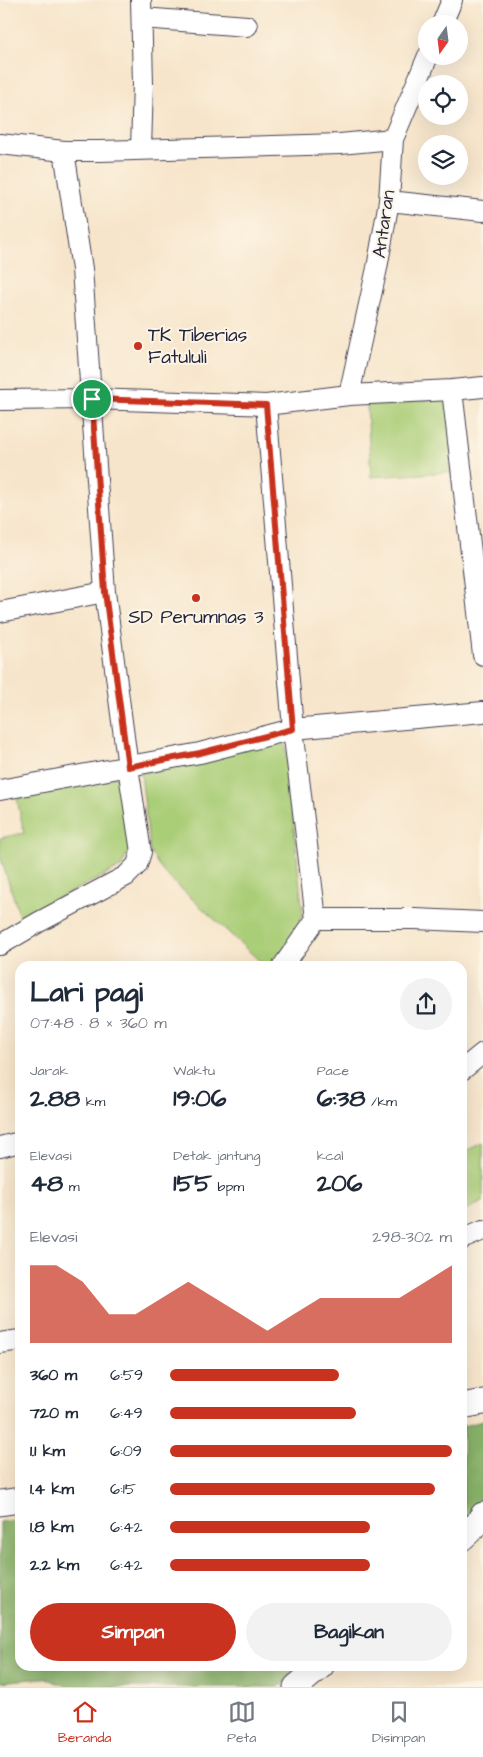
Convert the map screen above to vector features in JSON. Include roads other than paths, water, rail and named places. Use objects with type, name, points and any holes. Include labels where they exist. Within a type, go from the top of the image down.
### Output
[{"type":"street","points":[[446,15],[452,0]]},
{"type":"street","points":[[141,149],[142,9],[247,26]]},
{"type":"street","name":"Antaran","points":[[349,395],[377,268],[389,201],[392,139],[424,65]]},
{"type":"street","points":[[0,144],[64,151],[100,151],[340,144],[392,139]]},
{"type":"street","points":[[0,945],[126,876],[137,865],[141,852],[105,592],[82,269],[64,151]]},
{"type":"street","points":[[389,201],[483,211]]},
{"type":"street","points":[[0,400],[92,399],[266,405],[349,395],[483,387]]},
{"type":"street","points":[[452,390],[483,655]]},
{"type":"street","points":[[266,405],[293,729],[316,919],[287,961]]},
{"type":"street","points":[[0,612],[105,592]]},
{"type":"street","points":[[0,790],[200,753],[293,729],[483,712]]},
{"type":"street","points":[[316,919],[416,919],[483,922]]},
{"type":"street","points":[[467,1066],[483,1053]]},
{"type":"street","points":[[0,1146],[15,1143]]},
{"type":"street","points":[[467,1237],[483,1230]]},
{"type":"street","points":[[0,1344],[15,1341]]},
{"type":"street","points":[[467,1392],[483,1390]]},
{"type":"street","points":[[467,1405],[483,1402]]},
{"type":"street","points":[[0,1486],[15,1484]]},
{"type":"street","points":[[0,1503],[15,1501]]},
{"type":"street","points":[[467,1533],[483,1515]]},
{"type":"street","points":[[296,1687],[315,1671]]},
{"type":"place","name":"TK Tiberias Fatululi","points":[[138,346]]},
{"type":"place","name":"SD Perumnas 3","points":[[196,598]]}]
